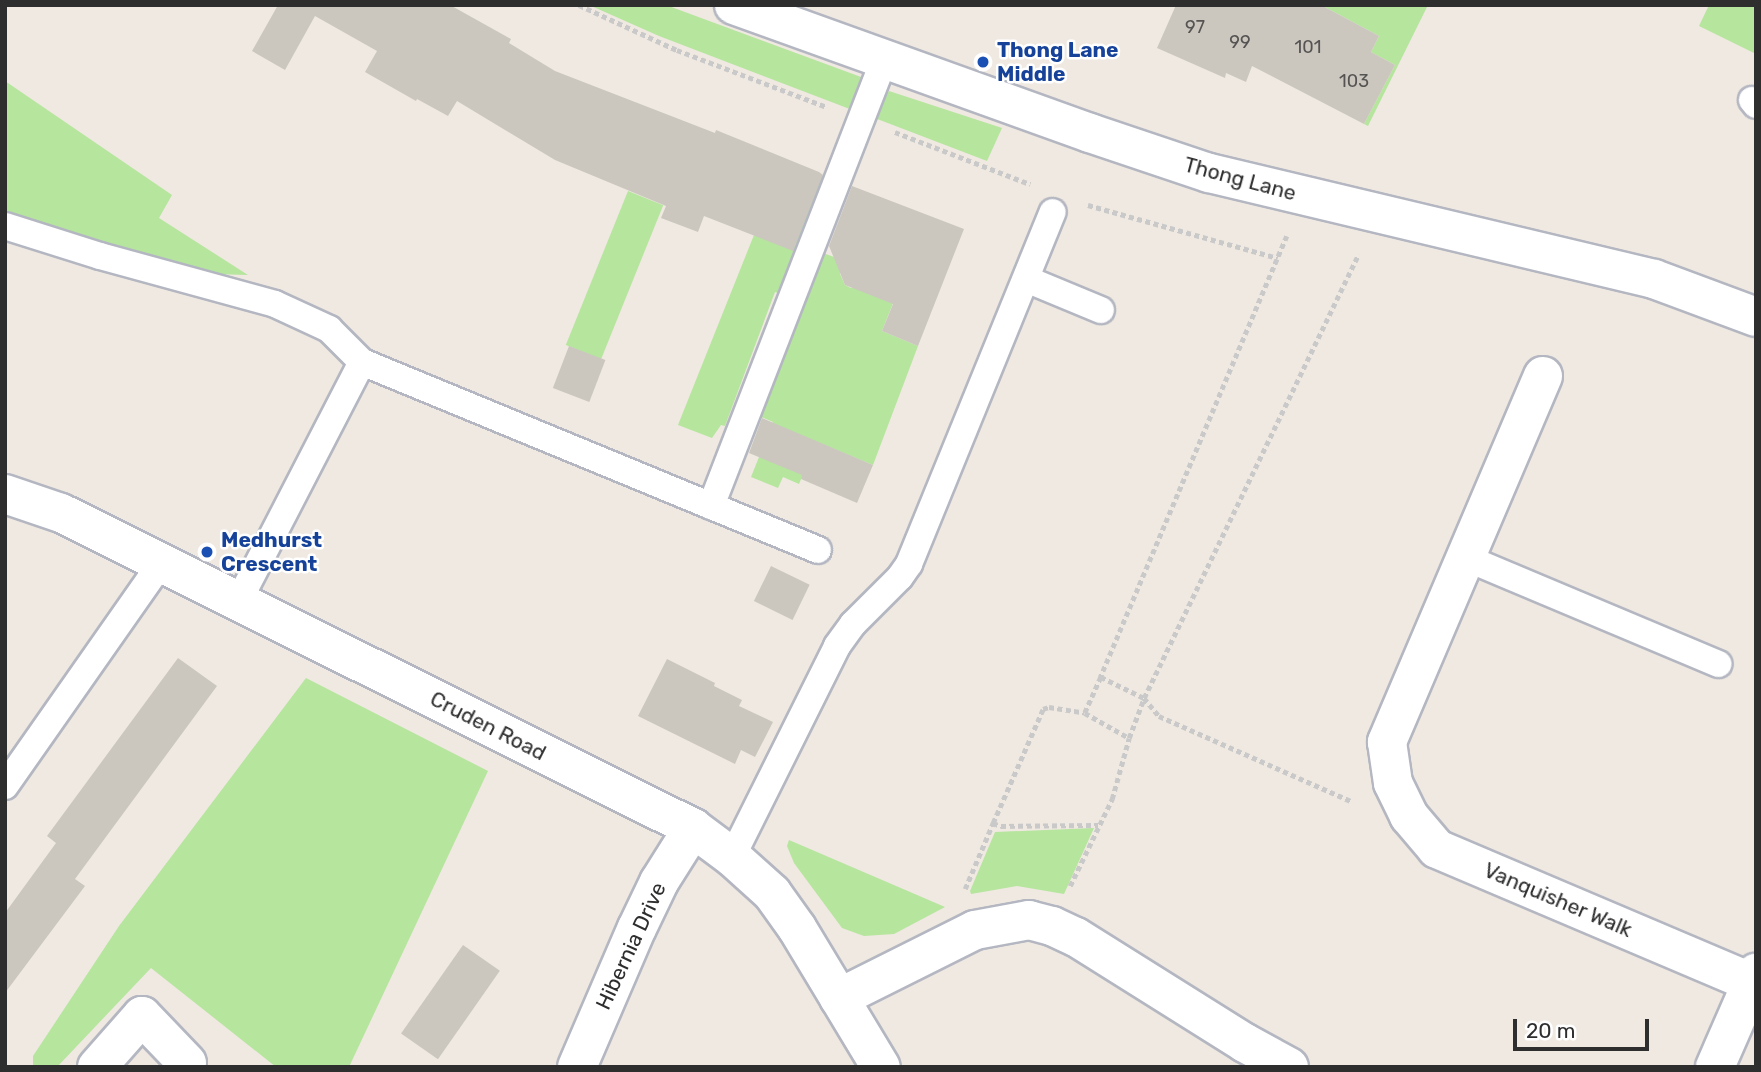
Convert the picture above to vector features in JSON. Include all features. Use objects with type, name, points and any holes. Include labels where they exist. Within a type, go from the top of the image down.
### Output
[{"type":"street","name":"Thong Lane","points":[[734,5],[1209,173],[1654,279],[1756,317]]},
{"type":"street","name":"Vanquisher Walk","points":[[1543,376],[1387,742],[1393,783],[1409,816],[1437,849],[1754,978]]},
{"type":"street","name":"Cruden Road","points":[[5,494],[61,513],[693,828],[732,857],[772,893],[797,928],[881,1067]]},
{"type":"street","name":"Hibernia Drive","points":[[577,1067],[642,916],[693,828]]},
{"type":"street","points":[[839,998],[975,930],[1029,920],[1052,926],[1289,1067]]},
{"type":"street","points":[[1715,1067],[1754,978]]},
{"type":"street","points":[[97,1067],[142,1016],[187,1063]]},
{"type":"lane","points":[[712,506],[885,58]]},
{"type":"lane","points":[[732,857],[837,646],[853,624],[900,577],[909,564],[1026,279],[1047,200]]},
{"type":"lane","points":[[5,226],[100,257],[275,304],[328,329],[362,362],[818,550]]},
{"type":"lane","points":[[1026,279],[1101,310]]},
{"type":"lane","points":[[239,600],[362,362]]},
{"type":"lane","points":[[1464,557],[1718,664]]},
{"type":"lane","points":[[5,786],[161,563]]},
{"type":"path","points":[[579,5],[677,50],[862,120],[1047,200]]},
{"type":"path","points":[[1085,713],[1303,197]]},
{"type":"path","points":[[1084,204],[1278,258]]},
{"type":"path","points":[[1052,926],[1112,799],[1129,738],[1144,698],[1378,214]]},
{"type":"path","points":[[1101,677],[1144,698],[1159,716],[1361,806]]},
{"type":"path","points":[[964,892],[1043,709],[1049,707],[1085,713],[1129,738]]},
{"type":"path","points":[[993,822],[1001,826],[1098,825]]},
{"type":"green space","points":[[589,5],[666,5],[861,77],[863,81],[855,111],[659,36]]},
{"type":"green space","points":[[1321,5],[1428,5],[1368,126],[1364,124],[1395,65],[1371,52],[1379,36]]},
{"type":"green space","points":[[1709,5],[1756,5],[1756,54],[1699,26]]},
{"type":"green space","points":[[5,81],[172,195],[159,218],[248,275],[212,274],[5,212]]},
{"type":"green space","points":[[889,91],[1002,128],[987,161],[872,117]]},
{"type":"green space","points":[[822,176],[827,178],[781,294],[775,292],[725,426],[721,425],[712,438],[678,425],[754,235]]},
{"type":"green space","points":[[628,191],[663,205],[601,359],[566,345]]},
{"type":"green space","points":[[838,214],[823,253],[845,261],[840,274],[845,285],[851,288],[860,283],[897,293],[882,331],[918,346],[873,465],[817,442],[799,484],[783,477],[778,488],[751,477],[773,422],[752,413]]},
{"type":"green space","points":[[306,678],[488,771],[349,1067],[276,1067],[151,968],[57,1067],[33,1067],[33,1056],[119,926]]},
{"type":"green space","points":[[1094,828],[1064,894],[1017,886],[971,894],[995,832]]},
{"type":"green space","points":[[789,840],[945,907],[894,934],[864,936],[842,928],[794,863],[787,846]]},
{"type":"building","points":[[278,5],[450,5],[511,39],[509,43],[555,71],[715,133],[716,130],[823,175],[793,251],[704,216],[698,232],[661,218],[666,206],[555,160],[457,101],[448,116],[417,99],[416,101],[365,72],[377,51],[315,16],[285,70],[252,51]]},
{"type":"building","points":[[1176,5],[1321,5],[1379,36],[1371,52],[1395,65],[1364,124],[1252,66],[1246,82],[1226,73],[1225,78],[1157,48]]},
{"type":"building","points":[[852,186],[964,229],[918,346],[882,331],[893,304],[845,285],[829,246]]},
{"type":"building","points":[[569,346],[605,360],[589,402],[553,388]]},
{"type":"building","points":[[762,418],[873,465],[857,503],[801,479],[802,475],[749,453]]},
{"type":"building","points":[[771,566],[810,585],[793,620],[754,601]]},
{"type":"building","points":[[178,658],[217,686],[75,879],[85,886],[5,993],[5,913],[56,843],[47,836]]},
{"type":"building","points":[[667,659],[715,683],[714,686],[742,700],[739,706],[773,722],[755,757],[741,750],[735,764],[638,716]]},
{"type":"building","points":[[463,945],[500,971],[438,1059],[401,1033]]},
{"type":"place","name":"Thong Lane Middle","points":[[983,62]]},
{"type":"place","name":"Medhurst Crescent","points":[[207,552]]}]
